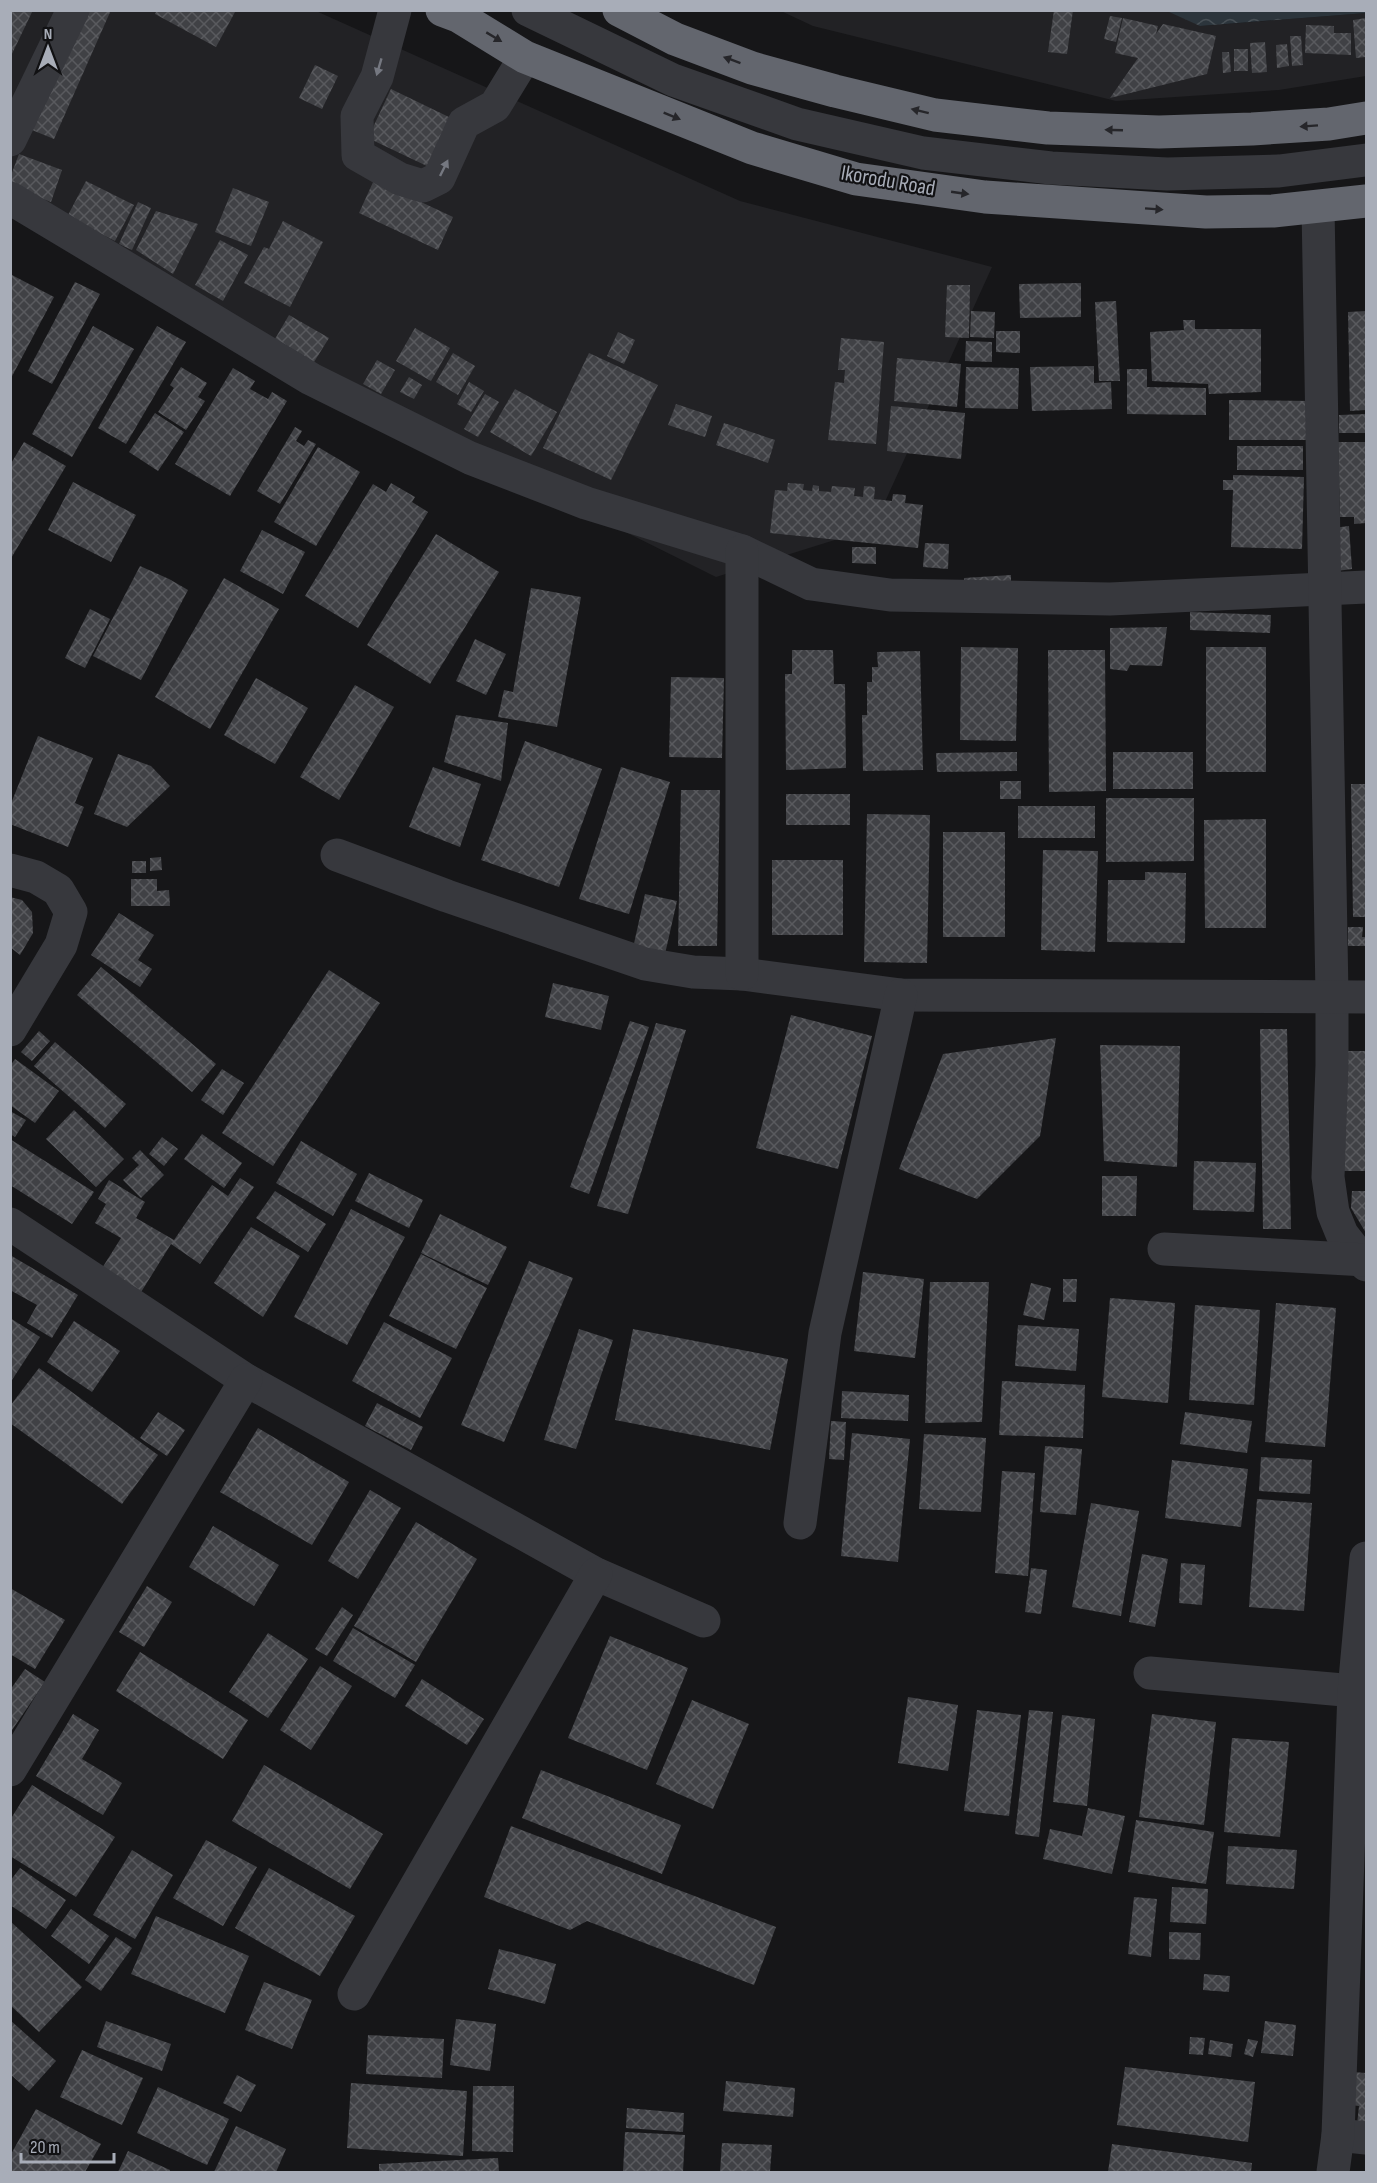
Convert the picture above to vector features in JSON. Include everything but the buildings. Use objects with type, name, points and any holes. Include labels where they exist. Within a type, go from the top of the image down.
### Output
[{"type":"highway","name":"Ikorodu Road","points":[[442,10],[458,16],[525,57],[752,148],[856,179],[985,197],[1206,212],[1318,207],[1366,201]]},
{"type":"highway","points":[[619,10],[675,39],[752,68],[935,115],[1048,128],[1159,132],[1329,124],[1366,118]]},
{"type":"street","points":[[10,140],[73,10]]},
{"type":"street","points":[[395,10],[376,77],[357,116],[358,155],[400,179],[423,186],[439,178],[464,123],[495,106],[525,57]]},
{"type":"street","points":[[528,10],[673,80],[797,124],[922,153],[1051,168],[1167,174],[1279,171],[1366,160]]},
{"type":"street","points":[[10,198],[311,379],[470,458],[586,503],[742,551],[811,584],[890,595],[1110,599],[1324,587],[1366,587]]},
{"type":"street","points":[[1318,207],[1332,995],[1328,1177],[1333,1212],[1342,1234],[1366,1261]]},
{"type":"street","points":[[742,551],[742,974]]},
{"type":"street","points":[[337,855],[447,896],[645,964],[693,972],[742,974],[901,995],[1332,995],[1366,997]]},
{"type":"street","points":[[10,870],[36,877],[58,890],[71,912],[61,945],[10,1030]]},
{"type":"street","points":[[800,1523],[825,1333],[901,995]]},
{"type":"street","points":[[10,1224],[246,1380],[596,1574],[704,1621]]},
{"type":"street","points":[[1164,1249],[1366,1261]]},
{"type":"street","points":[[10,1770],[246,1380]]},
{"type":"street","points":[[1333,2172],[1352,2137],[1360,1691],[1366,1558]]},
{"type":"street","points":[[354,1994],[596,1574]]},
{"type":"street","points":[[1150,1673],[1360,1691]]},
{"type":"shaded area","points":[[1167,10],[1201,26],[1366,13],[1366,76],[1279,90],[1116,101],[813,26],[781,11]]},
{"type":"shaded area","points":[[10,11],[316,11],[740,201],[992,267],[873,528],[716,577],[274,357],[11,191]]},
{"type":"water","points":[[1366,10],[1366,13],[1200,26],[1167,11]]}]
